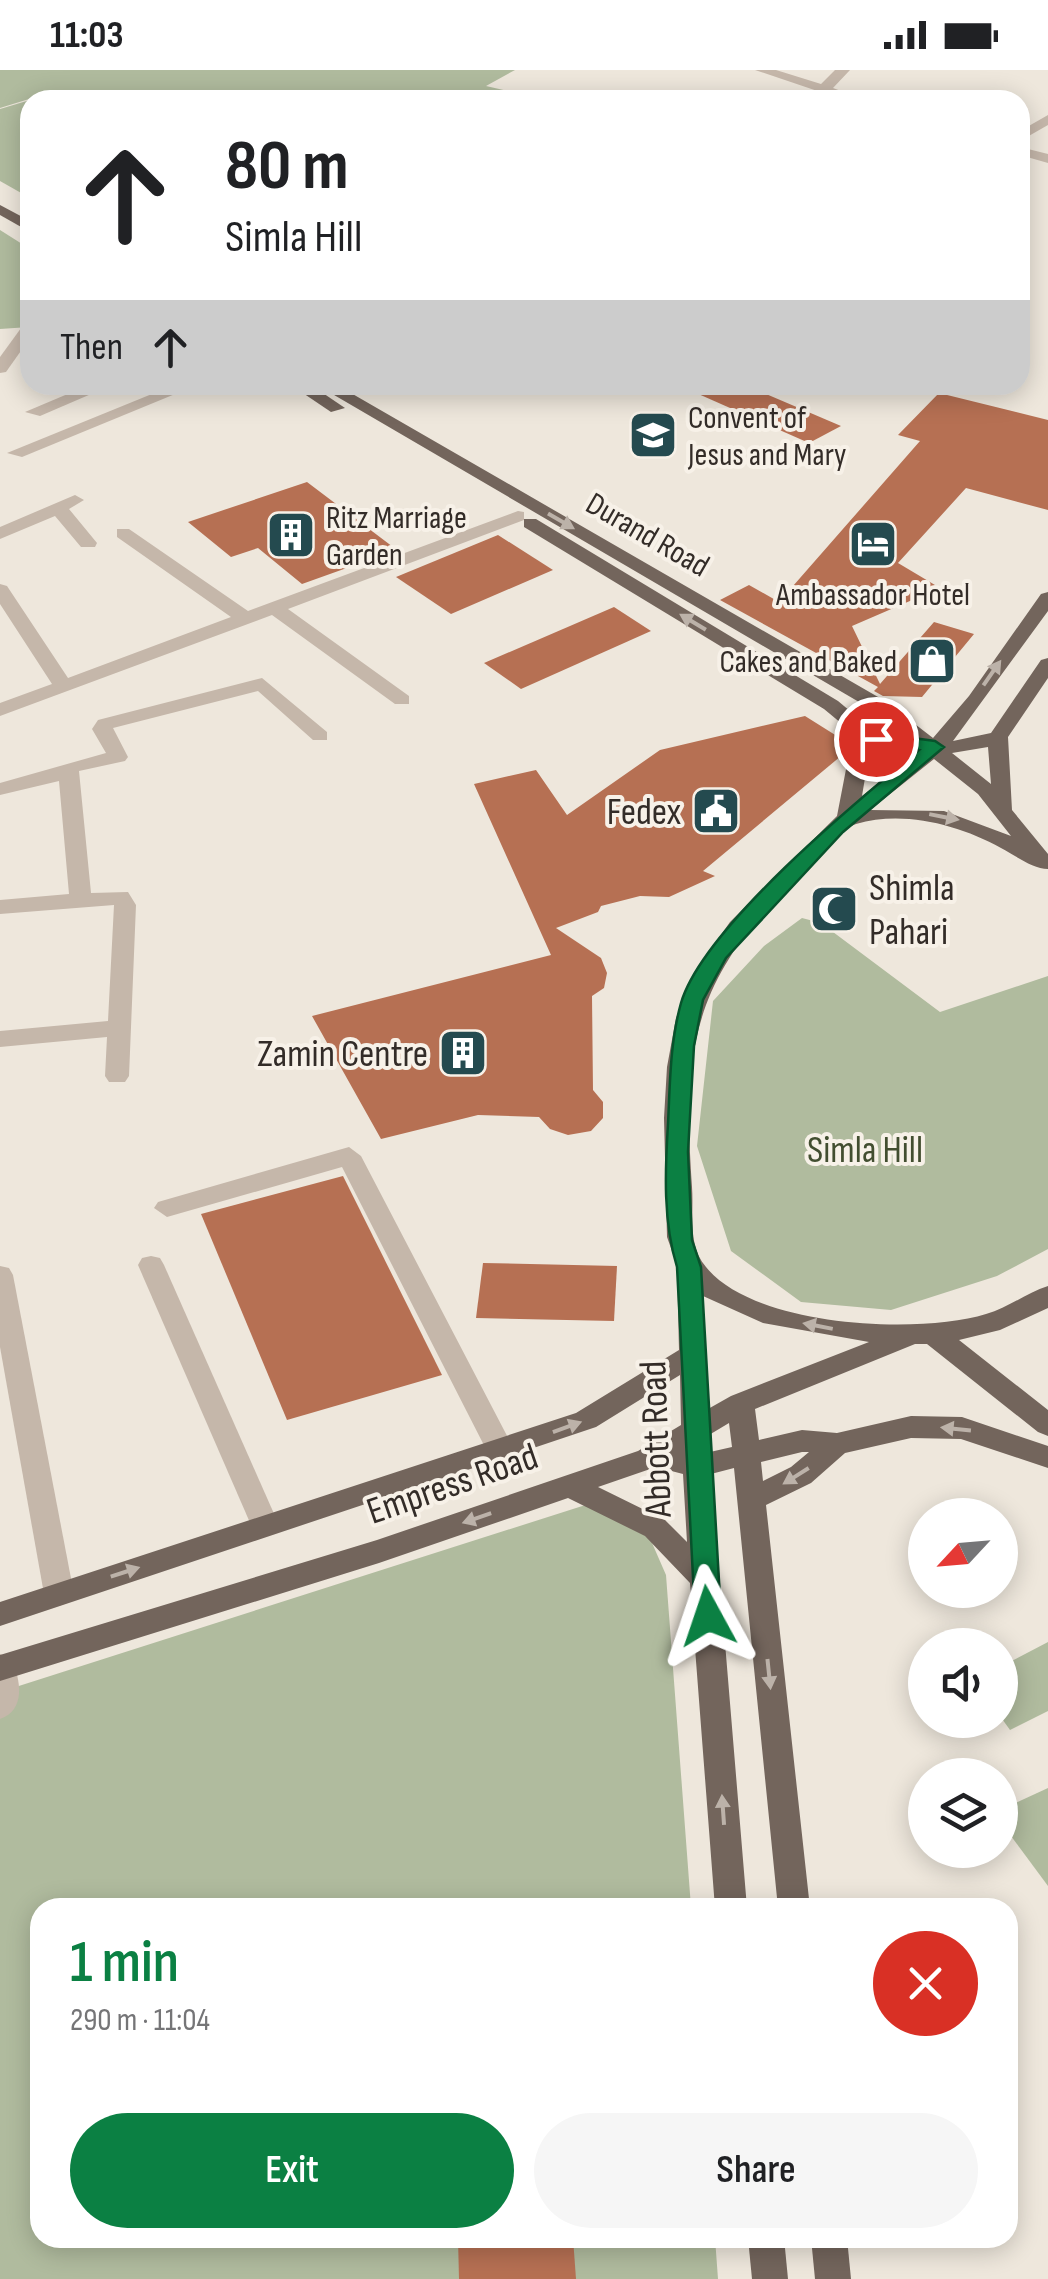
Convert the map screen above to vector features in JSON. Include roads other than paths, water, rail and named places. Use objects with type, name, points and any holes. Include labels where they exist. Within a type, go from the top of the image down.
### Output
[{"type":"main road","name":"Durand Road","points":[[315,395],[831,705],[863,731],[889,743],[935,747]]},
{"type":"main road","name":"Durand Road","points":[[342,395],[850,687],[935,747],[1002,808],[1046,865]]},
{"type":"main road","points":[[1048,598],[935,747],[848,820],[766,900],[718,955],[693,1000],[684,1046],[677,1152],[680,1240],[689,1267],[724,1297],[762,1312],[856,1334],[922,1334],[1008,1316],[1048,1296]]},
{"type":"main road","points":[[935,747],[971,748],[998,737],[1048,664]]},
{"type":"main road","points":[[848,820],[863,731]]},
{"type":"main road","points":[[998,737],[1002,808]]},
{"type":"main road","points":[[848,820],[914,812],[949,816],[988,831],[1046,865]]},
{"type":"main road","name":"Abbott Road","points":[[689,1267],[705,1579],[730,1898]]},
{"type":"main road","points":[[922,1334],[1048,1425]]},
{"type":"main road","name":"Empress Road","points":[[0,1667],[654,1456],[741,1403],[922,1334]]},
{"type":"main road","name":"Empress Road","points":[[0,1614],[586,1420],[695,1353]]},
{"type":"main road","points":[[741,1403],[793,1898]]},
{"type":"main road","points":[[654,1456],[698,1466],[802,1441],[838,1444],[911,1426],[962,1428],[1048,1457]]},
{"type":"main road","points":[[750,1500],[801,1475],[838,1444]]},
{"type":"main road","points":[[570,1486],[655,1528],[705,1579]]},
{"type":"main road","points":[[767,2248],[770,2279]]},
{"type":"main road","points":[[829,2248],[833,2279]]},
{"type":"street","points":[[762,70],[824,90],[843,70]]},
{"type":"street","points":[[0,368],[20,340]]},
{"type":"street","points":[[34,412],[78,395]]},
{"type":"street","points":[[16,452],[163,395]]},
{"type":"street","points":[[0,534],[67,504],[88,543]]},
{"type":"street","points":[[0,710],[518,516]]},
{"type":"street","points":[[123,533],[248,619]]},
{"type":"street","points":[[0,590],[64,687]]},
{"type":"street","points":[[275,608],[402,700]]},
{"type":"street","points":[[81,900],[68,767],[118,758],[102,730],[105,724],[262,684],[320,736]]},
{"type":"street","points":[[0,788],[68,772]]},
{"type":"street","points":[[0,906],[120,896],[124,905],[116,1076]]},
{"type":"street","points":[[0,1039],[119,1028]]},
{"type":"street","points":[[167,1208],[348,1156],[500,1451]]},
{"type":"street","points":[[152,1265],[265,1526]]},
{"type":"street","points":[[0,1275],[59,1594]]},
{"type":"street","points":[[0,1667],[4,1703],[0,1706]]},
{"type":"place","name":"Convent of Jesus and Mary","points":[[653,435]]},
{"type":"place","name":"Ritz Marriage Garden","points":[[291,535]]},
{"type":"place","name":"Ambassador Hotel","points":[[873,544]]},
{"type":"place","name":"Cakes and Baked","points":[[932,661]]},
{"type":"place","name":"Fedex","points":[[716,811]]},
{"type":"place","name":"Shimla Pahari","points":[[834,909]]},
{"type":"place","name":"Zamin Centre","points":[[463,1053]]},
{"type":"park label","name":"Simla Hill","points":[[865,1149]]}]
